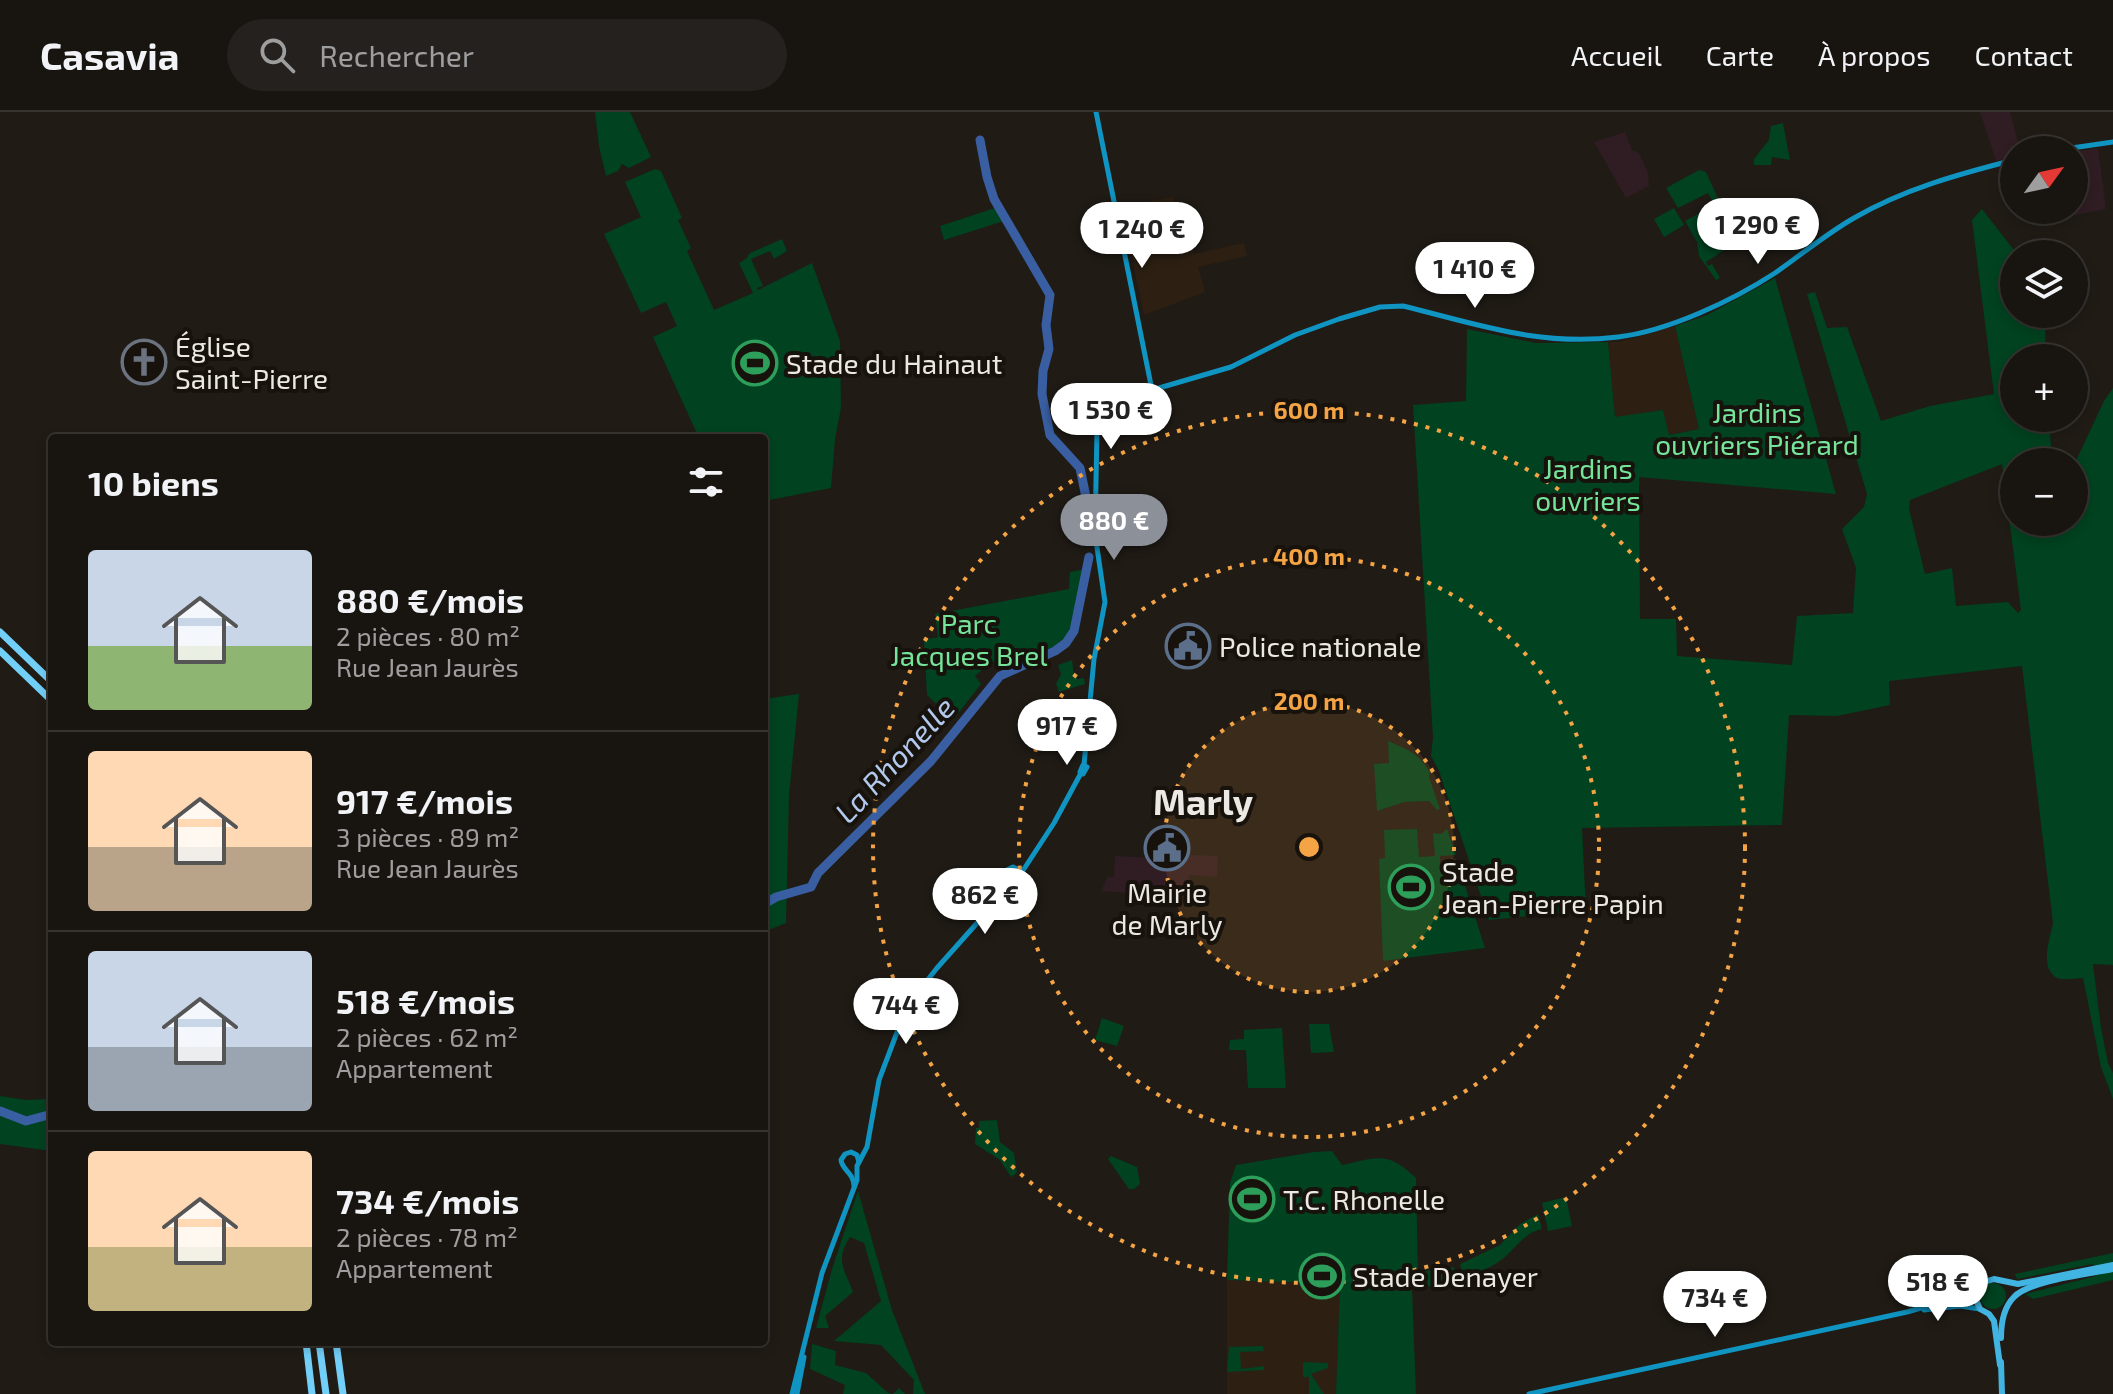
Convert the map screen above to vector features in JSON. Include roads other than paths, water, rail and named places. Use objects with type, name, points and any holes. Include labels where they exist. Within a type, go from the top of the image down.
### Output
[{"type":"highway","points":[[0,632],[48,678]]},
{"type":"highway","points":[[0,651],[48,697]]},
{"type":"highway","points":[[306,1346],[312,1394]]},
{"type":"highway","points":[[320,1346],[326,1394]]},
{"type":"highway","points":[[337,1346],[343,1394]]},
{"type":"main road","points":[[1096,112],[1152,390]]},
{"type":"main road","points":[[2088,146],[2113,142]]},
{"type":"main road","points":[[848,1170],[858,1164],[867,1148],[880,1075],[907,1006],[937,968],[1020,880],[1084,765],[1094,655],[1105,602],[1096,546],[1097,430],[1107,414],[1135,395],[1228,368],[1302,332],[1385,306],[1403,306],[1492,330],[1533,337],[1629,335],[1710,309],[1771,275],[1823,237],[1871,208],[1916,188],[2000,164]]},
{"type":"main road","points":[[998,900],[1007,879],[1007,870],[1033,855]]},
{"type":"main road","points":[[1016,867],[1022,873]]},
{"type":"main road","points":[[1007,879],[1014,883]]},
{"type":"main road","points":[[854,1187],[853,1177],[842,1166],[842,1158],[854,1153],[867,1141]]},
{"type":"main road","points":[[795,1394],[820,1279],[857,1180],[858,1164],[854,1153]]},
{"type":"main road","points":[[1529,1394],[1907,1312],[1963,1296],[1989,1279],[2018,1284],[2113,1267]]},
{"type":"main road","points":[[2000,1365],[2005,1310],[2019,1293],[2113,1267]]},
{"type":"main road","points":[[2004,1282],[2010,1290],[2010,1302]]},
{"type":"main road","points":[[1978,1288],[1976,1300],[1980,1309]]},
{"type":"main road","points":[[1907,1312],[1960,1306],[1980,1309],[1989,1314],[2005,1310]]},
{"type":"main road","points":[[1989,1314],[1996,1328],[2002,1394]]},
{"type":"waterway","name":"La Rhonelle","points":[[980,140],[994,199],[1050,295],[1046,325],[1049,349],[1043,371],[1042,394],[1050,435],[1080,468],[1087,502]]},
{"type":"waterway","name":"La Rhonelle","points":[[768,902],[811,887],[818,873],[931,761],[1000,676],[1066,643],[1074,631],[1089,557]]},
{"type":"waterway","name":"La Rhonelle","points":[[0,1111],[26,1121],[48,1115]]},
{"type":"place","name":"Église Saint-Pierre","points":[[144,362]]},
{"type":"place","name":"Stade du Hainaut","points":[[755,363]]},
{"type":"place","name":"Police nationale","points":[[1188,646]]},
{"type":"place","name":"Mairie de Marly","points":[[1167,848]]},
{"type":"place","name":"Stade Jean-Pierre Papin","points":[[1411,887]]},
{"type":"place","name":"T.C. Rhonelle","points":[[1252,1199]]},
{"type":"place","name":"Stade Denayer","points":[[1322,1276]]},
{"type":"district","name":"Marly","points":[[1203,800]]},
{"type":"park label","name":"Jardins ouvriers Piérard","points":[[1757,428]]},
{"type":"park label","name":"Jardins ouvriers","points":[[1588,484]]},
{"type":"park label","name":"Parc Jacques Brel","points":[[969,639]]}]
